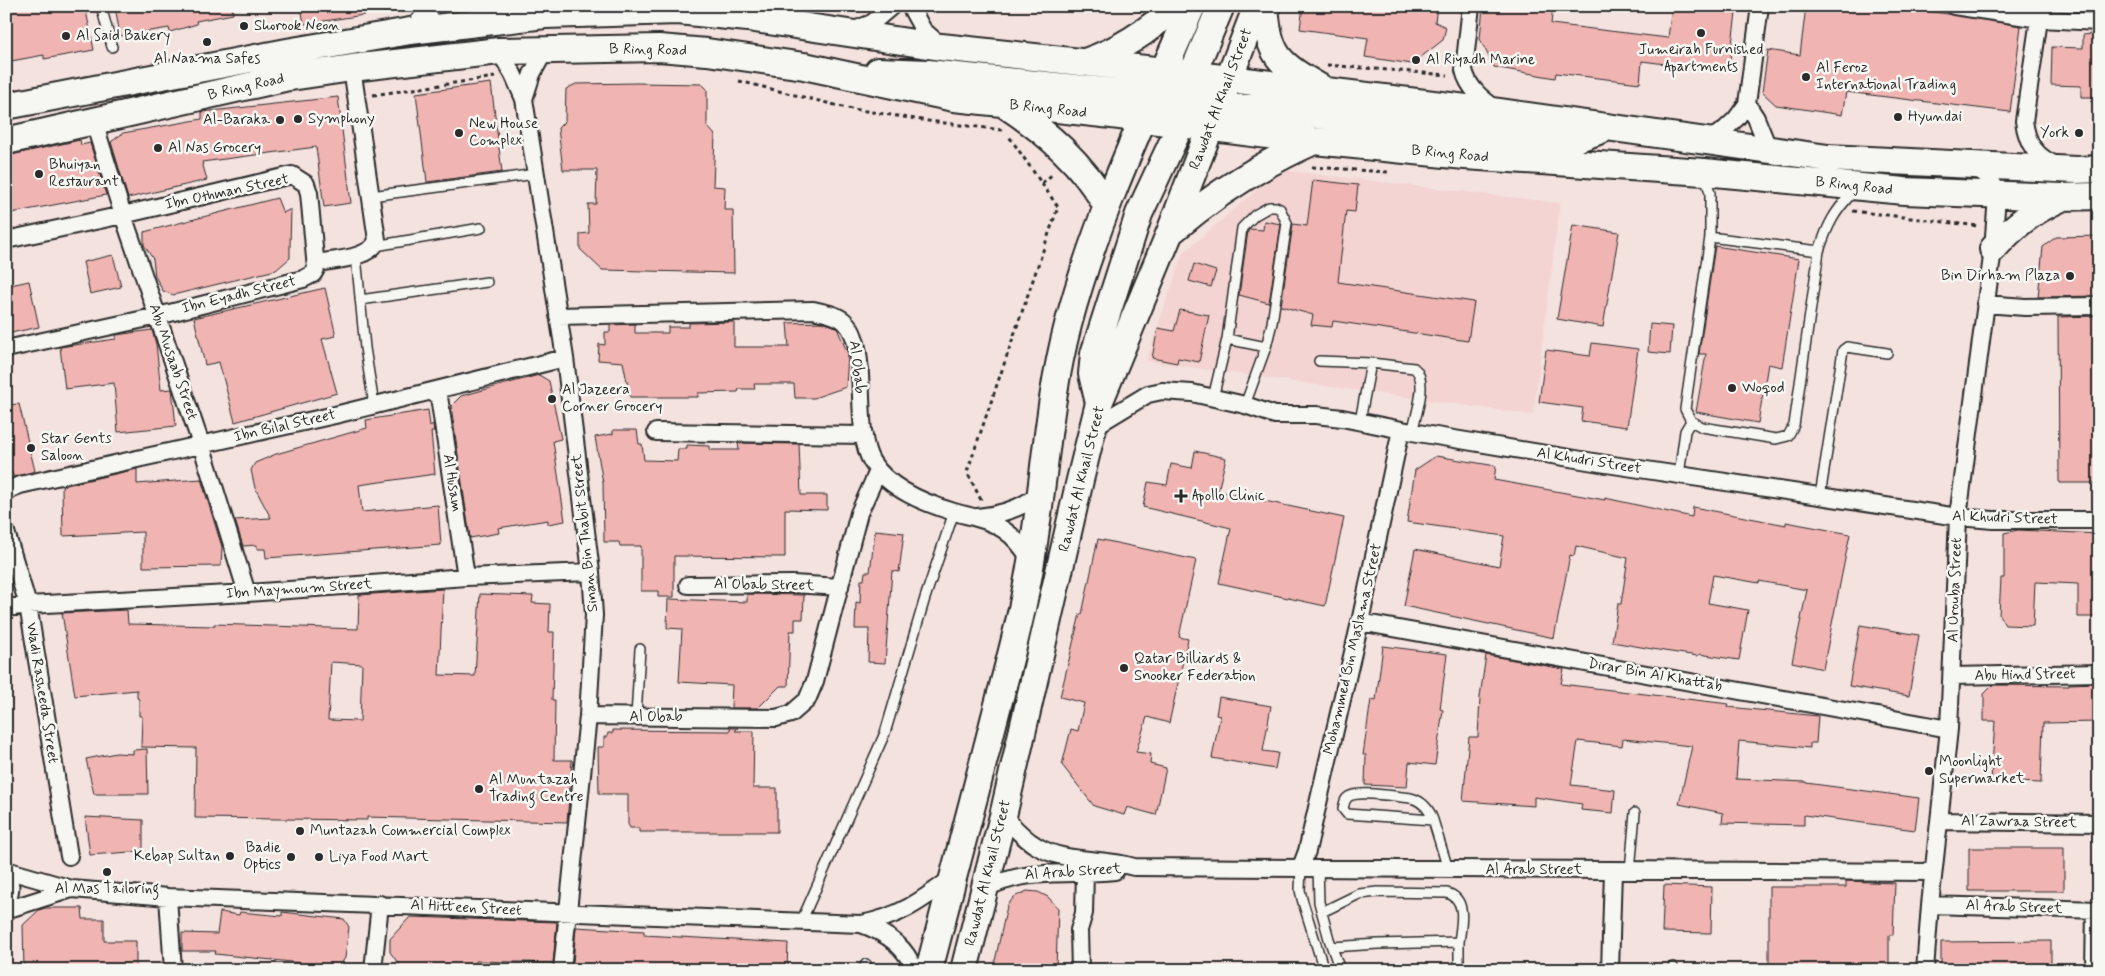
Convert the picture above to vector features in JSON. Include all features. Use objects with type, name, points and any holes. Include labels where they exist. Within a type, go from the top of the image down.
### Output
[{"type":"main road","points":[[1084,63],[1110,53],[1140,36],[1175,6]]},
{"type":"main road","name":"Rawdat Al Khail Street","points":[[929,970],[1015,639],[1031,561],[1058,366],[1079,285],[1107,206],[1192,6]]},
{"type":"main road","points":[[1099,403],[1093,379],[1094,354],[1139,214],[1194,106],[1221,6]]},
{"type":"main road","name":"Rawdat Al Khail Street","points":[[964,970],[1003,816],[1099,403],[1170,232],[1194,106],[1228,80],[1257,6]]},
{"type":"main road","points":[[1265,6],[1269,38],[1278,57],[1292,71],[1328,92]]},
{"type":"main road","name":"B Ring Road","points":[[6,106],[287,52],[410,31],[545,15],[677,9],[941,46],[1164,71]]},
{"type":"main road","name":"B Ring Road","points":[[6,141],[284,78],[499,51],[658,48],[707,52],[784,63],[954,98],[1004,104],[1148,107]]},
{"type":"main road","points":[[838,74],[868,71],[928,73],[1148,107],[1194,106],[1303,113],[1556,142],[1590,135],[1606,128]]},
{"type":"main road","points":[[1164,71],[1194,106]]},
{"type":"main road","name":"B Ring Road","points":[[1194,106],[1228,80],[1499,112],[1828,158],[2088,170]]},
{"type":"main road","points":[[1004,104],[1040,128],[1056,142],[1084,172],[1107,206]]},
{"type":"main road","name":"B Ring Road","points":[[1194,106],[1314,141],[1465,156],[1704,172],[1904,191],[2062,198],[2099,196]]},
{"type":"main road","points":[[1170,232],[1207,202],[1246,175],[1314,141]]},
{"type":"main road","points":[[1994,238],[2011,229],[2027,216],[2062,198]]},
{"type":"street","points":[[410,31],[433,6]]},
{"type":"street","points":[[477,6],[509,18]]},
{"type":"street","points":[[849,32],[872,23],[892,6]]},
{"type":"street","points":[[910,6],[924,30],[941,46]]},
{"type":"street","points":[[1471,6],[1464,59],[1466,77],[1480,97],[1499,112]]},
{"type":"street","points":[[1705,141],[1722,132],[1736,119],[1747,104],[1760,6]]},
{"type":"street","points":[[1954,6],[2040,13],[2099,22]]},
{"type":"street","points":[[2040,13],[2024,121],[2026,136],[2031,146],[2046,160],[2056,165],[2088,170]]},
{"type":"street","name":"Sinan Bin Thabit Street","points":[[524,100],[532,74],[545,50]]},
{"type":"street","name":"Sinan Bin Thabit Street","points":[[499,51],[513,74],[524,100],[565,358],[591,572],[593,631],[588,716],[566,913],[562,970]]},
{"type":"street","points":[[316,263],[356,256],[375,246],[377,240],[352,68]]},
{"type":"street","points":[[1747,104],[1756,118],[1769,150]]},
{"type":"street","name":"Abu Musaab Street","points":[[97,132],[123,215],[202,444],[247,593]]},
{"type":"street","points":[[1968,165],[1991,180],[1996,188],[1997,196]]},
{"type":"street","name":"Ibn Othman Street","points":[[6,240],[123,215],[292,175],[306,184],[309,193],[316,263]]},
{"type":"street","name":"Al Urouba Street","points":[[1925,970],[1933,872],[1949,729],[1958,517],[1994,238],[1997,196]]},
{"type":"street","name":"Ibn Eyadh Street","points":[[6,350],[158,316],[303,279],[313,274],[316,269],[316,263]]},
{"type":"street","points":[[1985,304],[2026,307],[2099,306]]},
{"type":"street","name":"Al Obab","points":[[558,316],[813,310],[833,315],[845,322],[853,334],[858,356],[864,435],[869,458],[878,471],[859,513],[815,681],[807,700],[791,714],[763,719],[588,716]]},
{"type":"street","name":"Ibn Bilal Street","points":[[6,494],[10,489],[20,485],[374,405],[565,358]]},
{"type":"street","name":"Al Husam","points":[[438,390],[466,577]]},
{"type":"street","name":"Al Khudri Street","points":[[1092,428],[1135,402],[1155,393],[1176,392],[1245,405],[1275,415],[1316,415],[1360,421],[1407,431],[1679,475],[1958,517],[1993,520],[2099,520]]},
{"type":"street","name":"Mohammed Bin Maslama Street","points":[[1301,867],[1307,851],[1407,431]]},
{"type":"street","points":[[656,432],[864,435]]},
{"type":"street","points":[[878,471],[908,495],[954,512],[984,516],[1020,507],[1040,494]]},
{"type":"street","points":[[984,516],[1004,530],[1025,550],[1031,561]]},
{"type":"street","name":"Wadi Rasheeda Street","points":[[6,532],[28,605],[69,856]]},
{"type":"street","name":"Ibn Maymoum Street","points":[[6,608],[28,605],[247,593],[466,577],[591,572]]},
{"type":"street","name":"Al Obab Street","points":[[688,585],[793,584],[840,587]]},
{"type":"street","name":"Dirar Bin Al Khattab","points":[[1360,622],[1949,729]]},
{"type":"street","name":"Abu Hind Street","points":[[1952,676],[2099,673]]},
{"type":"street","name":"Al Arab Street","points":[[1003,816],[1025,838],[1045,851],[1074,858],[1134,867],[1933,872]]},
{"type":"street","name":"Al Zawraa Street","points":[[1939,820],[2099,823]]},
{"type":"street","name":"Al Arab Street","points":[[984,889],[1014,877],[1028,874],[1119,870],[1134,867]]},
{"type":"street","points":[[6,871],[8,887],[6,900]]},
{"type":"street","name":"Al Hitteen Street","points":[[6,871],[72,889],[168,897],[861,924],[882,920],[902,912],[952,878]]},
{"type":"street","points":[[1610,970],[1613,871]]},
{"type":"street","points":[[1080,872],[1075,913],[1080,930],[1080,970]]},
{"type":"street","name":"Al Hitteen Street","points":[[6,910],[72,889]]},
{"type":"street","points":[[168,897],[173,970]]},
{"type":"street","points":[[372,970],[380,904]]},
{"type":"street","name":"Al Arab Street","points":[[1930,905],[2097,910]]},
{"type":"street","points":[[2094,970],[2097,910]]},
{"type":"street","name":"Al Hitteen Street","points":[[861,924],[877,930],[892,939],[904,952],[914,970]]},
{"type":"lane","points":[[101,6],[112,47]]},
{"type":"lane","points":[[1704,172],[1710,194],[1710,237],[1684,402],[1687,415],[1691,421],[1702,427],[1776,439],[1788,436],[1792,431],[1795,419],[1819,251],[1825,231],[1837,209],[1860,186]]},
{"type":"lane","points":[[371,196],[536,174]]},
{"type":"lane","points":[[1214,398],[1227,339],[1242,228],[1254,215],[1269,207],[1276,206],[1280,209],[1287,223],[1272,323],[1266,347],[1245,405]]},
{"type":"lane","points":[[375,246],[481,228]]},
{"type":"lane","points":[[1710,237],[1819,251]]},
{"type":"lane","points":[[356,256],[365,348],[374,405]]},
{"type":"lane","points":[[360,300],[487,282]]},
{"type":"lane","points":[[1227,339],[1266,347]]},
{"type":"lane","points":[[1820,496],[1843,350],[1847,347],[1887,352]]},
{"type":"lane","points":[[1319,362],[1371,363],[1414,368],[1420,375],[1422,382],[1407,431]]},
{"type":"lane","points":[[1360,421],[1371,363]]},
{"type":"lane","points":[[1679,475],[1685,431],[1691,421]]},
{"type":"lane","points":[[801,922],[886,733],[925,598],[954,512]]},
{"type":"lane","points":[[636,717],[640,649]]},
{"type":"lane","points":[[1433,820],[1348,814],[1343,809],[1344,802],[1348,797],[1358,794],[1410,798],[1424,804],[1431,813],[1448,870]]},
{"type":"lane","points":[[1630,871],[1634,813]]},
{"type":"lane","points":[[1301,867],[1302,899],[1324,970]]},
{"type":"lane","points":[[1318,867],[1319,902],[1340,970]]},
{"type":"lane","points":[[1322,912],[1359,894],[1378,892],[1447,892],[1454,895],[1462,906],[1459,970]]},
{"type":"lane","points":[[1332,947],[1459,942]]},
{"type":"path","points":[[1322,65],[1466,77]]},
{"type":"path","points":[[357,98],[513,74]]},
{"type":"path","points":[[737,80],[847,108],[928,121],[1005,130],[1012,133]]},
{"type":"path","points":[[984,516],[992,503],[982,502],[967,472],[1058,207],[1005,130]]},
{"type":"path","points":[[1307,167],[1396,173]]},
{"type":"path","points":[[1837,209],[1994,238]]},
{"type":"shaded area","points":[[1280,170],[1560,203],[1533,415],[1146,361],[1183,253]]},
{"type":"building","points":[[6,6],[85,6],[94,50],[44,59],[44,55],[6,62]]},
{"type":"building","points":[[115,6],[232,6],[233,14],[196,21],[197,24],[170,32],[169,28],[120,36]]},
{"type":"building","points":[[301,6],[363,6],[364,15],[304,24]]},
{"type":"building","points":[[1303,6],[1437,6],[1435,22],[1446,27],[1443,40],[1412,64],[1365,57],[1368,38],[1300,29]]},
{"type":"building","points":[[1483,6],[1553,6],[1551,24],[1668,38],[1672,6],[1737,6],[1730,59],[1719,71],[1642,61],[1640,83],[1556,73],[1555,78],[1494,67],[1480,39]]},
{"type":"building","points":[[1806,6],[1889,6],[2021,26],[2010,112],[1846,92],[1842,115],[1776,105],[1762,92],[1768,50],[1800,55]]},
{"type":"building","points":[[2099,33],[2099,97],[2081,97],[2081,86],[2051,85],[2052,47],[2083,48],[2083,35]]},
{"type":"building","name":"New House Complex","points":[[491,83],[502,172],[427,182],[416,93]]},
{"type":"building","points":[[576,84],[702,84],[707,89],[707,126],[715,135],[713,186],[725,187],[724,210],[733,210],[734,273],[602,270],[580,249],[580,234],[589,233],[588,204],[596,204],[597,170],[563,170],[558,128],[565,121],[566,89]]},
{"type":"building","points":[[338,97],[351,203],[324,207],[316,147],[202,162],[207,180],[128,198],[111,142],[123,133],[202,119],[202,112]]},
{"type":"building","points":[[80,140],[81,145],[90,143],[106,195],[6,214],[6,159],[12,158],[11,155]]},
{"type":"building","points":[[1313,180],[1358,185],[1355,212],[1346,211],[1338,282],[1474,302],[1468,341],[1333,321],[1332,327],[1311,325],[1313,315],[1281,306],[1293,224],[1307,226]]},
{"type":"building","points":[[277,198],[283,213],[291,209],[290,258],[276,270],[173,295],[163,291],[155,276],[153,259],[144,245],[144,232]]},
{"type":"building","points":[[1264,221],[1281,224],[1269,303],[1239,295],[1248,231],[1250,229],[1263,230]]},
{"type":"building","points":[[1573,225],[1619,232],[1603,327],[1557,319]]},
{"type":"building","name":"Bin Dirham Plaza","points":[[2099,236],[2099,296],[2038,297],[2043,247],[2056,237]]},
{"type":"building","points":[[1715,246],[1799,259],[1782,367],[1768,364],[1758,423],[1696,412],[1706,354],[1699,354]]},
{"type":"building","points":[[113,255],[121,287],[90,294],[83,262]]},
{"type":"building","points":[[1194,264],[1216,271],[1211,287],[1189,281]]},
{"type":"building","points":[[29,281],[39,327],[6,334],[6,286]]},
{"type":"building","points":[[325,288],[336,336],[322,339],[337,393],[235,422],[219,362],[205,365],[194,318]]},
{"type":"building","points":[[1180,310],[1209,315],[1199,362],[1178,358],[1177,363],[1152,358],[1158,328],[1174,331]]},
{"type":"building","points":[[2099,316],[2099,483],[2059,483],[2058,317]]},
{"type":"building","points":[[734,322],[734,347],[789,347],[787,323],[822,322],[834,326],[837,328],[848,354],[846,387],[814,398],[795,398],[794,384],[754,384],[755,389],[739,389],[738,392],[698,393],[698,397],[630,397],[623,362],[598,360],[599,344],[605,345],[605,332],[610,332],[610,325],[635,324],[635,333],[668,333],[668,327],[689,327],[689,323]]},
{"type":"building","points":[[1650,324],[1672,326],[1670,354],[1648,352]]},
{"type":"building","points":[[152,330],[156,344],[161,390],[172,389],[176,426],[118,432],[114,383],[65,389],[60,347],[116,339],[116,335]]},
{"type":"building","points":[[1592,343],[1638,349],[1627,427],[1581,421],[1583,408],[1539,402],[1546,350],[1590,356]]},
{"type":"building","points":[[539,375],[549,381],[561,439],[553,441],[565,521],[548,524],[548,520],[498,528],[499,533],[470,538],[451,406],[461,396]]},
{"type":"building","points":[[19,404],[35,471],[13,477],[13,474],[6,469],[6,405]]},
{"type":"building","points":[[428,410],[430,426],[433,424],[434,432],[431,432],[435,474],[359,485],[362,512],[438,505],[441,545],[266,558],[265,549],[257,549],[257,545],[243,546],[235,520],[271,518],[255,488],[251,470],[255,463],[276,454],[367,428],[366,420]]},
{"type":"building","points":[[613,430],[637,430],[639,444],[642,444],[644,460],[677,461],[678,449],[687,449],[687,445],[710,446],[710,450],[739,450],[738,443],[799,444],[801,495],[827,495],[827,510],[785,509],[785,557],[674,556],[674,597],[658,597],[658,591],[641,591],[641,546],[620,546],[619,542],[604,542],[603,483],[595,437],[613,434]]},
{"type":"building","points":[[1195,451],[1226,458],[1218,491],[1344,518],[1325,606],[1219,583],[1231,528],[1143,507],[1148,482],[1167,485],[1171,464],[1192,468]]},
{"type":"building","points":[[1436,456],[1496,466],[1494,480],[1605,500],[1605,498],[1692,517],[1693,507],[1786,525],[1786,522],[1850,534],[1823,669],[1792,662],[1807,590],[1713,575],[1708,603],[1748,610],[1739,660],[1699,654],[1698,656],[1612,642],[1618,604],[1621,604],[1628,558],[1576,546],[1574,556],[1570,555],[1554,638],[1404,606],[1415,549],[1499,566],[1504,536],[1407,522],[1415,470]]},
{"type":"building","points":[[137,469],[137,484],[201,479],[222,547],[221,566],[143,567],[143,532],[63,536],[62,486]]},
{"type":"building","points":[[875,530],[904,533],[899,572],[892,571],[885,663],[868,662],[869,629],[855,629],[856,602],[860,603],[861,580],[864,580],[865,572],[870,572]]},
{"type":"building","points":[[2018,530],[2099,534],[2099,617],[2078,617],[2078,584],[2035,582],[2033,626],[2005,625],[1999,615],[2001,578],[2004,578],[2004,533]]},
{"type":"building","points":[[1098,539],[1196,560],[1179,637],[1188,639],[1169,723],[1147,717],[1136,752],[1151,754],[1150,764],[1166,768],[1156,815],[1127,807],[1124,815],[1094,806],[1062,765],[1071,729],[1078,731],[1084,703],[1060,697],[1080,614],[1082,614]]},
{"type":"building","points":[[443,589],[439,675],[475,676],[480,594],[533,596],[532,603],[550,604],[549,632],[554,632],[552,700],[555,700],[554,760],[572,760],[567,822],[367,817],[367,820],[195,818],[196,748],[141,747],[142,716],[139,716],[137,690],[75,696],[62,613],[127,610],[128,624],[214,626],[214,624],[358,629],[359,595]],"holes":[[[331,662],[362,664],[360,721],[328,720]]]},
{"type":"building","points":[[747,594],[804,595],[803,619],[795,619],[795,631],[790,631],[788,686],[780,686],[758,708],[731,708],[732,685],[679,682],[682,629],[667,628],[668,599],[747,602]]},
{"type":"building","points":[[1860,625],[1919,635],[1909,696],[1849,686]]},
{"type":"building","points":[[1383,646],[1447,654],[1440,709],[1443,710],[1435,765],[1409,762],[1407,787],[1365,785],[1366,755],[1363,755],[1371,699],[1376,700]]},
{"type":"building","points":[[1486,655],[1564,669],[1561,684],[1729,704],[1728,707],[1818,716],[1816,743],[1810,743],[1810,748],[1739,741],[1736,779],[1806,782],[1919,798],[1915,830],[1804,815],[1804,825],[1722,823],[1723,813],[1679,804],[1692,746],[1623,739],[1622,746],[1578,741],[1571,785],[1615,790],[1613,813],[1581,810],[1582,804],[1534,797],[1534,806],[1463,801],[1469,737],[1478,737],[1480,697]]},
{"type":"building","points":[[2099,683],[2099,722],[2043,723],[2041,783],[1991,781],[1995,721],[1984,721],[1984,694],[1993,685],[2069,686],[2069,684]]},
{"type":"building","points":[[1219,697],[1271,706],[1263,751],[1278,753],[1275,769],[1212,758],[1220,716],[1216,715]]},
{"type":"building","points":[[730,728],[738,728],[735,731],[754,731],[753,788],[777,788],[777,832],[639,832],[639,828],[630,828],[628,824],[628,794],[599,794],[598,747],[604,747],[604,737],[607,737],[608,733],[613,733],[613,730],[730,731]]},
{"type":"building","points":[[147,749],[148,794],[94,794],[86,759],[116,753],[133,754],[133,750]]},
{"type":"building","points":[[85,817],[143,820],[143,851],[90,855]]},
{"type":"building","points":[[1969,848],[2064,848],[2064,891],[1969,891]]},
{"type":"building","points":[[1846,881],[1895,883],[1893,935],[1889,935],[1889,970],[1769,970],[1769,887],[1846,887]]},
{"type":"building","points":[[1664,885],[1712,887],[1711,933],[1662,932]]},
{"type":"building","points":[[1027,891],[1038,892],[1048,897],[1058,908],[1056,970],[993,970],[1007,906],[1014,897]]},
{"type":"building","points":[[45,908],[82,908],[83,919],[104,919],[104,941],[136,941],[136,970],[24,970],[23,925],[39,910]]},
{"type":"building","points":[[220,912],[239,915],[240,912],[282,916],[282,912],[344,919],[349,927],[345,958],[339,967],[215,954],[216,951],[182,951],[182,933],[217,934]]},
{"type":"building","points":[[410,917],[557,922],[553,963],[476,961],[475,970],[403,970],[390,952],[390,939]]},
{"type":"building","points":[[576,927],[644,931],[644,935],[788,943],[787,970],[578,970],[578,964],[573,963]]},
{"type":"building","points":[[2051,941],[2051,970],[1941,970],[1941,942]]},
{"type":"place","name":"Shorook Neon","points":[[244,26]]},
{"type":"place","name":"Jumeirah Furnished Apartments","points":[[1701,33]]},
{"type":"place","name":"Al Said Bakery","points":[[66,36]]},
{"type":"place","name":"Al Naama Safes","points":[[207,42]]},
{"type":"place","name":"Al Riyadh Marine","points":[[1416,60]]},
{"type":"place","name":"Al Feroz International Trading","points":[[1806,77]]},
{"type":"place","name":"Hyundai","points":[[1898,117]]},
{"type":"place","name":"Symphony","points":[[298,119]]},
{"type":"place","name":"Al-Baraka","points":[[280,120]]},
{"type":"place","name":"New House Complex","points":[[459,133]]},
{"type":"place","name":"York","points":[[2079,133]]},
{"type":"place","name":"Al Nas Grocery","points":[[158,148]]},
{"type":"place","name":"Bhuiyan Restaurant","points":[[39,174]]},
{"type":"place","name":"Bin Dirham Plaza","points":[[2070,276]]},
{"type":"place","name":"Woqod","points":[[1732,388]]},
{"type":"place","name":"Al Jazeera Corner Grocery","points":[[552,399]]},
{"type":"place","name":"Star Gents Saloon","points":[[31,448]]},
{"type":"place","name":"Apollo Clinic","points":[[1181,496]]},
{"type":"place","name":"Qatar Billiards & Snooker Federation","points":[[1124,668]]},
{"type":"place","name":"Moonlight Supermarket","points":[[1929,771]]},
{"type":"place","name":"Al Muntazah Trading Centre","points":[[479,789]]},
{"type":"place","name":"Muntazah Commercial Complex","points":[[300,831]]},
{"type":"place","name":"Kebap Sultan","points":[[230,856]]},
{"type":"place","name":"Badie Optics","points":[[291,857]]},
{"type":"place","name":"Liya Food Mart","points":[[319,857]]},
{"type":"place","name":"Al Mas Tailoring","points":[[107,872]]}]
